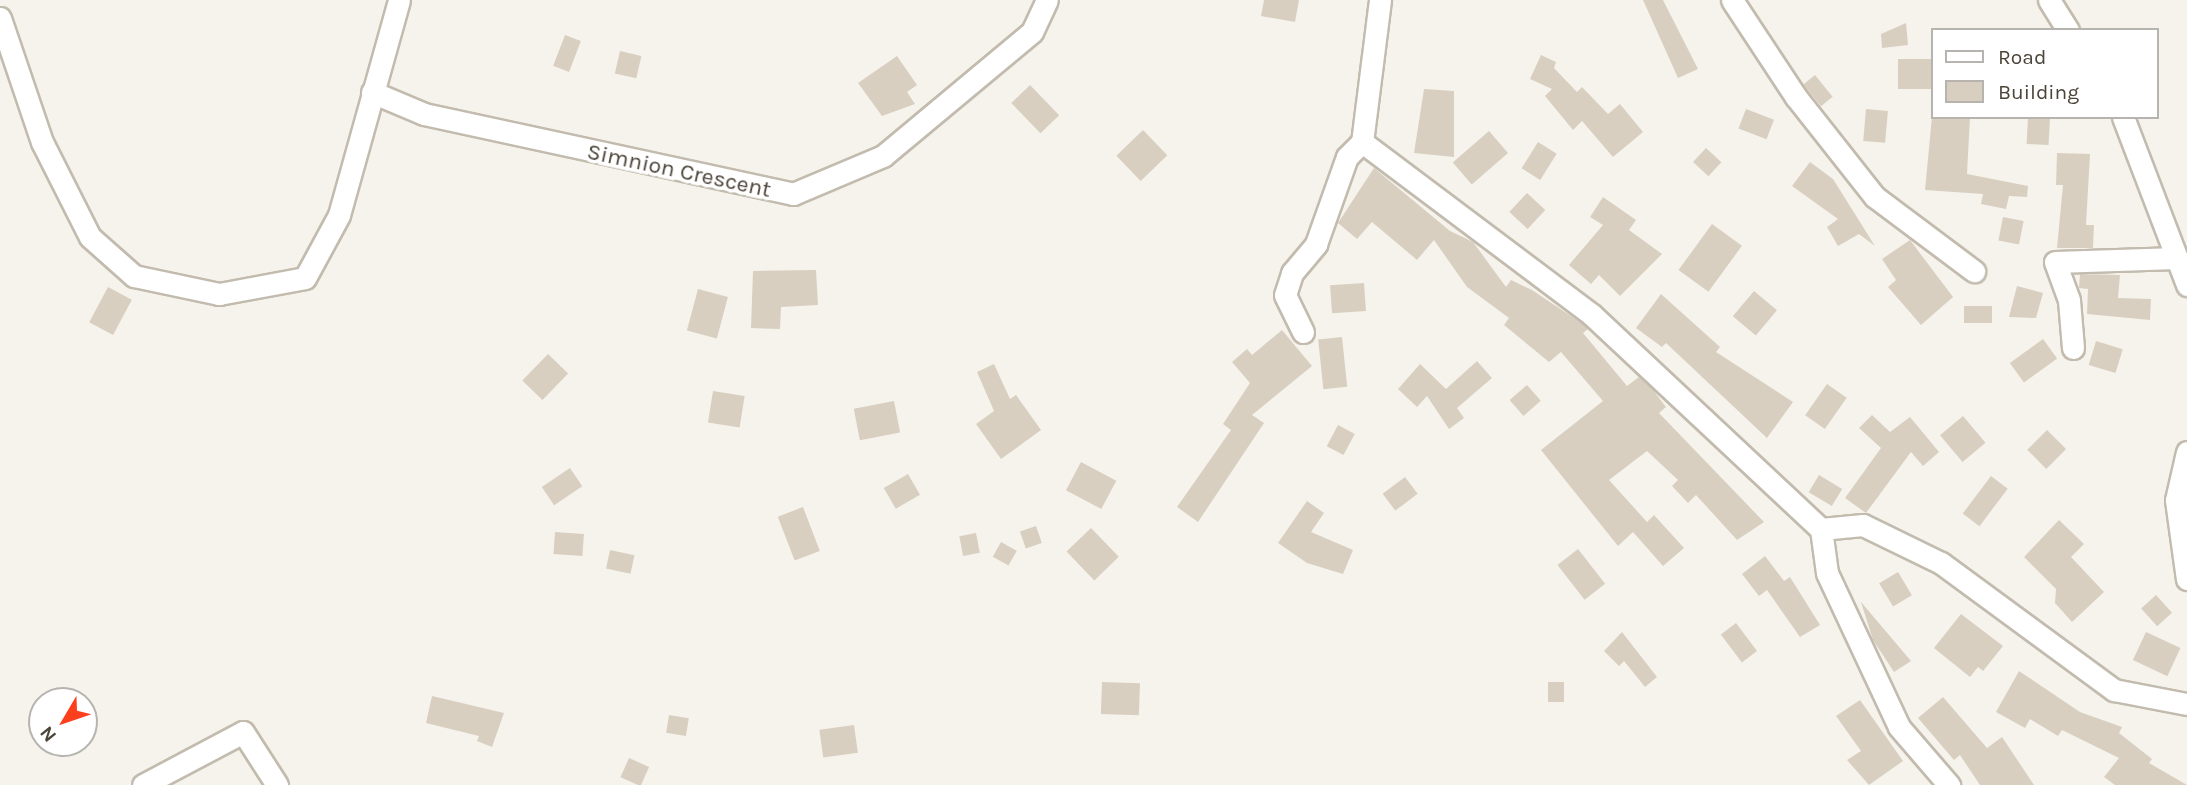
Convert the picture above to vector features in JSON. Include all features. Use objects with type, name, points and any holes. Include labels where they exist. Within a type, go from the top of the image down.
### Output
[{"type":"street","points":[[0,18],[42,142],[90,237],[134,276],[219,294],[305,278],[339,215],[400,0]]},
{"type":"street","name":"Simnion Crescent","points":[[372,92],[424,114],[793,194],[883,156],[1032,32],[1047,0]]},
{"type":"street","points":[[1303,332],[1285,295],[1292,273],[1316,244],[1347,157],[1362,142],[1380,0]]},
{"type":"street","points":[[1732,0],[1796,97],[1875,197],[1974,271]]},
{"type":"street","points":[[2049,0],[2067,28]]},
{"type":"street","points":[[2124,119],[2187,285]]},
{"type":"street","points":[[1362,142],[1591,314],[1821,529],[1827,573],[1899,727],[1950,785]]},
{"type":"street","points":[[2073,348],[2069,300],[2055,262],[2177,258]]},
{"type":"street","points":[[2187,452],[2176,500],[2187,579]]},
{"type":"street","points":[[1821,529],[1863,525],[1941,563],[2114,690],[2187,704]]},
{"type":"street","points":[[143,785],[243,732],[277,785]]},
{"type":"building","points":[[1264,0],[1299,0],[1295,22],[1261,16]]},
{"type":"building","points":[[1643,0],[1663,0],[1698,69],[1678,78]]},
{"type":"building","points":[[1906,23],[1908,45],[1882,48],[1881,34]]},
{"type":"building","points":[[565,35],[581,41],[569,72],[553,66]]},
{"type":"building","points":[[620,51],[641,56],[636,78],[615,73]]},
{"type":"building","points":[[1541,55],[1556,62],[1554,68],[1577,92],[1582,87],[1608,114],[1620,104],[1643,132],[1613,157],[1582,121],[1573,130],[1545,96],[1552,89],[1530,79]]},
{"type":"building","points":[[897,56],[917,85],[907,92],[915,104],[882,116],[858,83]]},
{"type":"building","points":[[1898,59],[1932,59],[1932,89],[1898,89]]},
{"type":"building","points":[[1815,75],[1833,97],[1821,106],[1803,84]]},
{"type":"building","points":[[1030,85],[1059,115],[1040,133],[1011,103]]},
{"type":"building","points":[[1424,89],[1454,91],[1454,157],[1414,153]]},
{"type":"building","points":[[1746,109],[1774,120],[1766,139],[1738,129]]},
{"type":"building","points":[[1866,109],[1888,111],[1885,143],[1863,141]]},
{"type":"building","points":[[1932,117],[1970,119],[1967,174],[2028,186],[2027,197],[2009,196],[2006,209],[1981,204],[1983,194],[1925,190]]},
{"type":"building","points":[[2028,119],[2050,119],[2049,145],[2027,144]]},
{"type":"building","points":[[1143,130],[1167,155],[1141,181],[1116,156]]},
{"type":"building","points":[[1489,131],[1508,153],[1472,184],[1453,162]]},
{"type":"building","points":[[1538,142],[1557,154],[1540,180],[1522,168]]},
{"type":"building","points":[[1706,148],[1721,162],[1708,176],[1693,162]]},
{"type":"building","points":[[2057,153],[2090,154],[2086,225],[2094,225],[2093,248],[2057,248],[2063,185],[2056,185]]},
{"type":"building","points":[[1810,162],[1833,179],[1875,246],[1859,234],[1838,246],[1827,227],[1838,219],[1792,186]]},
{"type":"building","points":[[1374,168],[1450,231],[1473,242],[1506,287],[1511,280],[1532,290],[1583,324],[1588,329],[1583,333],[1627,386],[1639,377],[1653,390],[1666,407],[1659,413],[1764,522],[1737,540],[1696,495],[1688,503],[1672,486],[1678,480],[1647,451],[1609,480],[1647,522],[1654,515],[1684,548],[1663,566],[1633,532],[1618,546],[1541,450],[1603,401],[1561,352],[1549,362],[1504,325],[1509,318],[1467,287],[1434,240],[1417,260],[1372,222],[1357,239],[1338,223]]},
{"type":"building","points":[[1527,193],[1545,210],[1528,229],[1509,212]]},
{"type":"building","points":[[1603,197],[1636,220],[1629,230],[1662,254],[1620,296],[1599,275],[1591,284],[1569,265],[1603,225],[1590,217]]},
{"type":"building","points":[[2003,217],[2024,221],[2019,245],[1998,241]]},
{"type":"building","points":[[1712,224],[1742,246],[1708,292],[1678,270]]},
{"type":"building","points":[[1910,240],[1953,297],[1921,325],[1888,287],[1896,280],[1882,259]]},
{"type":"building","points":[[816,270],[818,305],[781,307],[780,329],[751,328],[753,271]]},
{"type":"building","points":[[2080,274],[2120,275],[2118,298],[2151,299],[2150,320],[2087,314],[2088,289],[2079,288]]},
{"type":"building","points":[[1364,283],[1366,311],[1332,313],[1330,285]]},
{"type":"building","points":[[2017,286],[2043,293],[2036,318],[2009,317]]},
{"type":"building","points":[[108,287],[132,300],[113,335],[89,322]]},
{"type":"building","points":[[698,289],[728,297],[717,339],[687,331]]},
{"type":"building","points":[[1754,291],[1777,310],[1756,336],[1733,316]]},
{"type":"building","points":[[1661,294],[1720,347],[1716,352],[1793,402],[1767,438],[1666,343],[1662,347],[1636,328]]},
{"type":"building","points":[[1964,306],[1992,306],[1992,323],[1964,323]]},
{"type":"building","points":[[1282,330],[1312,366],[1252,415],[1264,423],[1198,522],[1177,507],[1231,430],[1223,424],[1250,383],[1232,362],[1247,349],[1252,355]]},
{"type":"building","points":[[1342,337],[1347,387],[1323,389],[1318,340]]},
{"type":"building","points":[[2043,339],[2057,358],[2024,383],[2010,363]]},
{"type":"building","points":[[2096,341],[2123,349],[2115,373],[2089,365]]},
{"type":"building","points":[[548,354],[568,373],[542,400],[522,381]]},
{"type":"building","points":[[1477,361],[1492,378],[1457,408],[1464,418],[1449,429],[1427,396],[1417,407],[1398,389],[1420,364],[1446,389]]},
{"type":"building","points":[[994,364],[1010,399],[1016,395],[1041,430],[1001,459],[976,424],[994,411],[977,372]]},
{"type":"building","points":[[1827,384],[1847,398],[1825,429],[1805,415]]},
{"type":"building","points":[[1527,385],[1541,401],[1523,416],[1510,400]]},
{"type":"building","points":[[713,391],[745,396],[740,428],[708,423]]},
{"type":"building","points":[[894,401],[900,432],[860,440],[854,409]]},
{"type":"building","points":[[1872,415],[1890,432],[1910,417],[1939,452],[1923,466],[1911,452],[1866,513],[1845,498],[1881,448],[1859,428]]},
{"type":"building","points":[[1963,416],[1985,443],[1963,462],[1940,435]]},
{"type":"building","points":[[1338,425],[1355,434],[1344,455],[1327,446]]},
{"type":"building","points":[[2047,430],[2066,449],[2046,469],[2027,450]]},
{"type":"building","points":[[1081,462],[1116,481],[1101,509],[1066,490]]},
{"type":"building","points":[[570,468],[582,486],[554,505],[542,487]]},
{"type":"building","points":[[908,474],[920,495],[896,509],[884,488]]},
{"type":"building","points":[[1819,475],[1842,489],[1832,506],[1809,492]]},
{"type":"building","points":[[1991,476],[2008,489],[1979,526],[1963,514]]},
{"type":"building","points":[[1405,477],[1418,494],[1395,511],[1383,494]]},
{"type":"building","points":[[1307,501],[1324,513],[1311,532],[1353,550],[1343,574],[1307,563],[1278,543]]},
{"type":"building","points":[[803,507],[820,551],[795,561],[778,517]]},
{"type":"building","points":[[2059,520],[2084,544],[2071,557],[2104,592],[2072,622],[2055,603],[2056,589],[2024,557]]},
{"type":"building","points":[[1036,526],[1042,543],[1026,549],[1020,532]]},
{"type":"building","points":[[1091,528],[1119,557],[1094,580],[1067,552]]},
{"type":"building","points":[[555,532],[584,534],[582,556],[553,554]]},
{"type":"building","points":[[976,533],[980,553],[963,556],[959,536]]},
{"type":"building","points":[[1001,542],[1017,551],[1009,566],[993,557]]},
{"type":"building","points":[[1578,549],[1605,584],[1585,600],[1558,565]]},
{"type":"building","points":[[610,550],[634,555],[631,574],[606,569]]},
{"type":"building","points":[[1765,556],[1784,581],[1790,577],[1820,625],[1800,637],[1767,590],[1759,596],[1742,574]]},
{"type":"building","points":[[1898,572],[1912,595],[1893,606],[1879,583]]},
{"type":"building","points":[[2156,595],[2172,613],[2157,626],[2141,608]]},
{"type":"building","points":[[1861,602],[1911,661],[1894,672],[1873,640]]},
{"type":"building","points":[[1961,614],[2003,646],[1983,671],[1978,667],[1970,677],[1934,648]]},
{"type":"building","points":[[1736,623],[1757,651],[1742,662],[1721,634]]},
{"type":"building","points":[[1622,632],[1657,677],[1645,687],[1624,661],[1619,666],[1604,651]]},
{"type":"building","points":[[2146,632],[2180,648],[2167,676],[2133,660]]},
{"type":"building","points":[[2019,671],[2080,712],[2122,727],[2119,733],[2152,759],[2149,763],[2187,785],[2115,785],[2104,777],[2119,758],[2062,730],[2058,736],[2030,719],[2025,728],[1996,712]]},
{"type":"building","points":[[1102,682],[1140,683],[1139,715],[1101,714]]},
{"type":"building","points":[[1548,682],[1564,682],[1564,702],[1548,702]]},
{"type":"building","points":[[432,696],[504,713],[492,747],[477,741],[479,736],[426,723]]},
{"type":"building","points":[[1943,697],[1987,748],[2002,737],[2034,785],[1980,785],[1960,755],[1954,760],[1918,718]]},
{"type":"building","points":[[1860,700],[1903,761],[1869,785],[1847,760],[1861,751],[1836,716]]},
{"type":"building","points":[[669,715],[689,718],[686,736],[666,733]]},
{"type":"building","points":[[854,725],[858,753],[823,758],[819,730]]},
{"type":"building","points":[[629,758],[649,767],[641,785],[620,777]]}]
